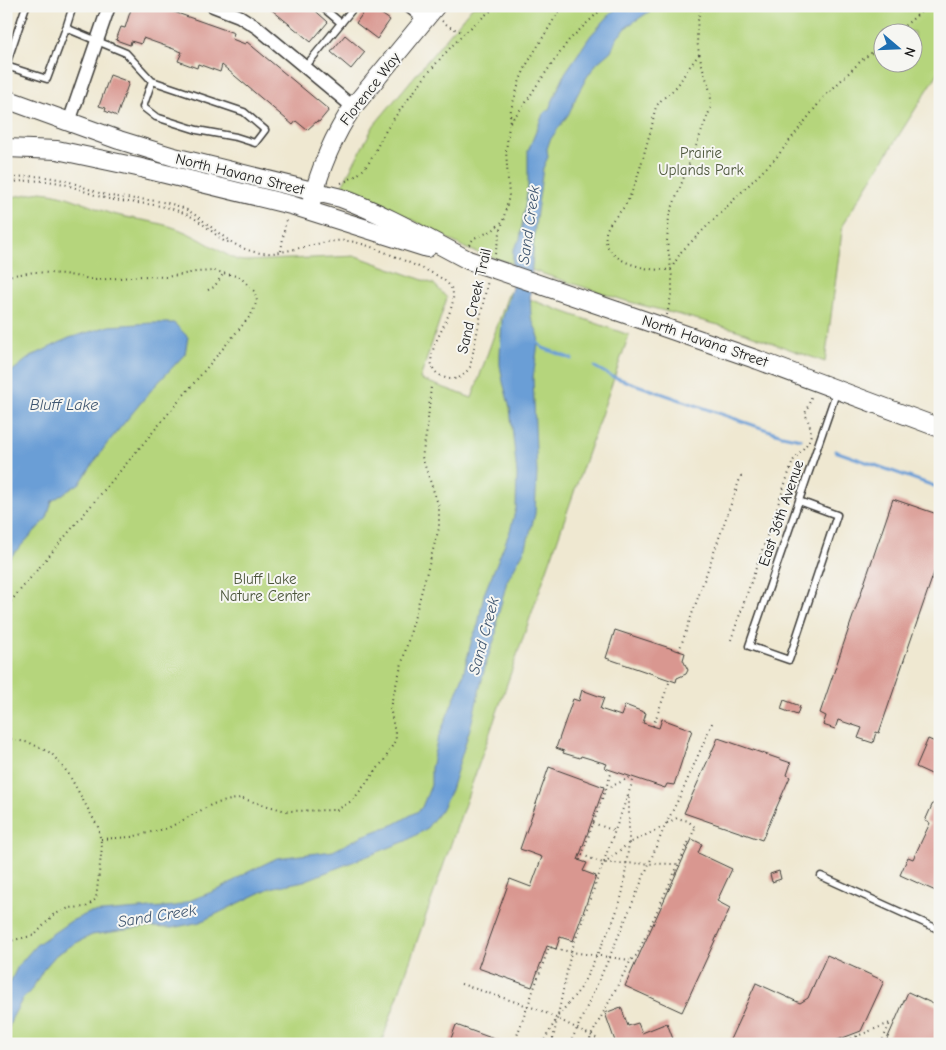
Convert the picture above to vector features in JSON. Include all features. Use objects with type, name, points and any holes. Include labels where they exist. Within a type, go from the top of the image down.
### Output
[{"type":"main road","name":"Florence Way","points":[[310,210],[314,192],[330,146],[353,107],[431,13]]},
{"type":"main road","name":"North Havana Street","points":[[6,99],[119,140],[174,157],[341,198],[467,254],[617,311],[837,389],[940,428]]},
{"type":"main road","name":"North Havana Street","points":[[6,148],[41,148],[75,153],[310,210],[433,250],[467,254]]},
{"type":"street","points":[[69,122],[109,6]]},
{"type":"street","points":[[213,6],[228,9],[258,28],[353,107]]},
{"type":"street","points":[[409,6],[431,13]]},
{"type":"lane","points":[[26,6],[6,66],[47,79],[73,6]]},
{"type":"lane","points":[[321,6],[341,24]]},
{"type":"lane","points":[[305,67],[355,6]]},
{"type":"lane","points":[[66,28],[126,53],[152,81],[244,112],[265,130],[255,143],[236,137],[197,130],[156,117],[143,106],[152,81]]},
{"type":"lane","name":"East 36th Avenue","points":[[798,501],[837,515],[790,660],[749,646],[798,501],[837,389]]},
{"type":"lane","points":[[821,876],[940,930]]},
{"type":"path","points":[[341,183],[350,180],[369,165],[394,118],[439,60],[465,33],[497,6]]},
{"type":"path","name":"Sand Creek Trail","points":[[495,255],[505,220],[509,196],[506,151],[508,124],[515,94],[527,64],[562,6]]},
{"type":"path","points":[[508,124],[525,104],[536,85],[569,40],[605,6]]},
{"type":"path","points":[[666,318],[672,291],[667,241],[669,216],[711,107],[711,90],[699,54],[697,23],[702,6]]},
{"type":"path","points":[[909,22],[928,6]]},
{"type":"path","points":[[431,13],[450,27],[465,33]]},
{"type":"path","points":[[699,54],[676,87],[663,98],[656,108],[651,131],[632,191],[626,204],[611,220],[607,229],[606,241],[609,249],[615,255],[641,268],[663,271],[671,269],[681,252],[788,145],[823,98],[874,52]]},
{"type":"path","name":"Sand Creek Trail","points":[[6,179],[31,176],[58,179],[105,194],[173,205],[195,215],[232,242],[250,251],[269,253],[335,241],[348,241],[362,244],[439,277],[447,283],[453,292],[454,302],[432,352],[431,361],[433,369],[449,379],[457,379],[464,376],[470,367],[490,273]]},
{"type":"path","points":[[6,183],[22,180],[50,181],[65,184],[112,200],[144,203],[173,209],[193,217],[225,242],[232,242]]},
{"type":"path","points":[[281,251],[288,216]]},
{"type":"path","points":[[467,254],[474,238],[492,231],[505,220]]},
{"type":"path","points":[[6,276],[35,272],[64,274],[96,280],[142,276],[166,277],[215,271],[240,278],[255,292],[257,301],[251,315],[6,607]]},
{"type":"path","points":[[208,290],[214,287],[224,273]]},
{"type":"path","points":[[100,839],[131,837],[168,828],[213,804],[240,798],[286,811],[337,810],[353,800],[386,759],[396,739],[390,707],[439,528],[439,507],[422,458],[431,386]]},
{"type":"path","points":[[731,640],[793,461],[810,439],[811,426],[805,414],[812,395]]},
{"type":"path","points":[[679,651],[742,473]]},
{"type":"path","points":[[653,726],[670,680]]},
{"type":"path","points":[[570,1044],[713,721]]},
{"type":"path","points":[[6,738],[30,743],[51,753],[68,773],[98,827],[102,847],[96,899],[86,907],[69,908],[53,915],[35,934],[6,942]]},
{"type":"path","points":[[580,860],[612,771]]},
{"type":"path","points":[[605,790],[631,777]]},
{"type":"path","points":[[552,1044],[571,952],[634,778]]},
{"type":"path","points":[[542,1044],[558,1017],[581,988],[619,905],[623,891],[629,843],[629,793]]},
{"type":"path","points":[[589,1044],[591,1036],[631,960],[637,955],[696,828],[688,821],[677,818],[669,821],[665,826],[629,843],[603,863]]},
{"type":"path","points":[[593,823],[615,831]]},
{"type":"path","points":[[582,855],[603,863],[678,864]]},
{"type":"path","points":[[514,1044],[549,947],[631,960]]},
{"type":"path","points":[[461,984],[558,1017],[577,1030],[600,1040]]},
{"type":"path","points":[[837,1044],[890,1023],[881,1044]]},
{"type":"path","points":[[857,1036],[860,1044]]},
{"type":"green space","name":"Prairie Uplands Park","points":[[473,6],[940,6],[940,70],[843,224],[825,362],[734,329],[626,301],[467,249],[382,204],[340,189],[374,125]]},
{"type":"green space","name":"Bluff Lake Nature Center","points":[[40,192],[67,197],[116,215],[178,229],[237,260],[356,256],[434,284],[447,298],[420,379],[472,398],[509,292],[629,335],[381,1044],[6,1044],[6,198]]},
{"type":"water","name":"Sand Creek","points":[[618,6],[658,6],[629,25],[617,38],[611,51],[597,63],[587,77],[570,112],[550,140],[547,149],[548,157],[543,168],[535,226],[530,292],[531,317],[539,337],[533,378],[537,473],[535,514],[526,547],[507,581],[497,620],[496,635],[486,663],[471,725],[451,790],[441,810],[426,829],[406,841],[304,881],[270,888],[200,922],[172,928],[146,927],[92,935],[74,944],[56,955],[43,970],[32,989],[22,1000],[12,1018],[6,1035],[6,991],[18,966],[36,945],[71,921],[89,913],[176,906],[222,888],[248,872],[277,858],[333,851],[362,836],[395,824],[422,807],[431,785],[431,768],[437,741],[462,679],[472,639],[478,625],[484,594],[510,531],[516,508],[517,475],[515,455],[510,408],[503,382],[500,354],[502,320],[512,288],[513,250],[520,239],[528,188],[528,151],[543,114],[549,109],[565,73],[591,35]]},
{"type":"water","name":"Bluff Lake","points":[[174,323],[188,337],[185,354],[153,388],[106,445],[80,483],[52,501],[47,518],[6,562],[6,376],[30,357],[69,338],[109,326]]},
{"type":"building","points":[[132,6],[146,6],[153,9],[154,6],[157,6],[234,33],[232,39],[245,44],[247,42],[329,110],[319,122],[317,121],[307,130],[296,121],[293,125],[222,65],[220,72],[198,64],[197,68],[178,61],[182,52],[143,38],[141,44],[131,41],[130,45],[116,40],[121,27],[125,28]]},
{"type":"building","points":[[267,6],[310,6],[328,22],[311,42]]},
{"type":"building","points":[[368,6],[390,20],[377,39],[356,23]]},
{"type":"building","points":[[345,35],[365,52],[351,69],[331,52]]},
{"type":"building","points":[[110,75],[129,82],[117,116],[105,111],[106,108],[99,106]]},
{"type":"building","points":[[893,499],[940,515],[940,555],[879,733],[876,732],[873,743],[858,738],[862,728],[838,720],[835,729],[823,725],[826,716],[820,713]]},
{"type":"building","points":[[615,630],[685,653],[683,660],[688,670],[686,674],[677,678],[676,682],[606,658]]},
{"type":"building","points":[[582,690],[604,698],[600,709],[621,716],[625,705],[646,713],[643,723],[659,728],[662,719],[692,730],[674,785],[667,784],[665,788],[605,768],[607,764],[563,753],[564,751],[556,748],[573,699],[579,701]]},
{"type":"building","points":[[784,700],[800,706],[797,715],[781,709]]},
{"type":"building","points":[[718,738],[791,763],[787,775],[790,777],[762,840],[684,813]]},
{"type":"building","points":[[928,739],[940,744],[940,778],[916,767]]},
{"type":"building","points":[[549,767],[604,787],[578,860],[587,863],[583,871],[596,876],[573,941],[560,937],[556,949],[547,946],[532,987],[478,968],[510,879],[531,887],[542,857],[520,849]]},
{"type":"building","points":[[933,803],[940,806],[940,893],[900,875],[908,857],[913,859],[930,823],[925,821]]},
{"type":"building","points":[[692,839],[702,844],[698,853],[732,869],[717,901],[730,908],[682,1012],[625,986]]},
{"type":"building","points":[[779,871],[781,879],[772,882],[770,874]]},
{"type":"building","points":[[827,955],[884,981],[861,1031],[827,1044],[728,1044],[756,983],[800,1003],[808,998]]},
{"type":"building","points":[[908,992],[940,1007],[940,1044],[885,1044]]},
{"type":"building","points":[[621,1007],[628,1026],[638,1023],[642,1033],[667,1023],[673,1039],[662,1044],[616,1044],[605,1013]]},
{"type":"building","points":[[456,1025],[505,1043],[505,1044],[449,1044]]},
{"type":"waterway","points":[[537,342],[543,348],[572,359]]},
{"type":"waterway","points":[[595,367],[611,376],[782,435],[801,439]]},
{"type":"waterway","points":[[835,451],[940,488]]}]
